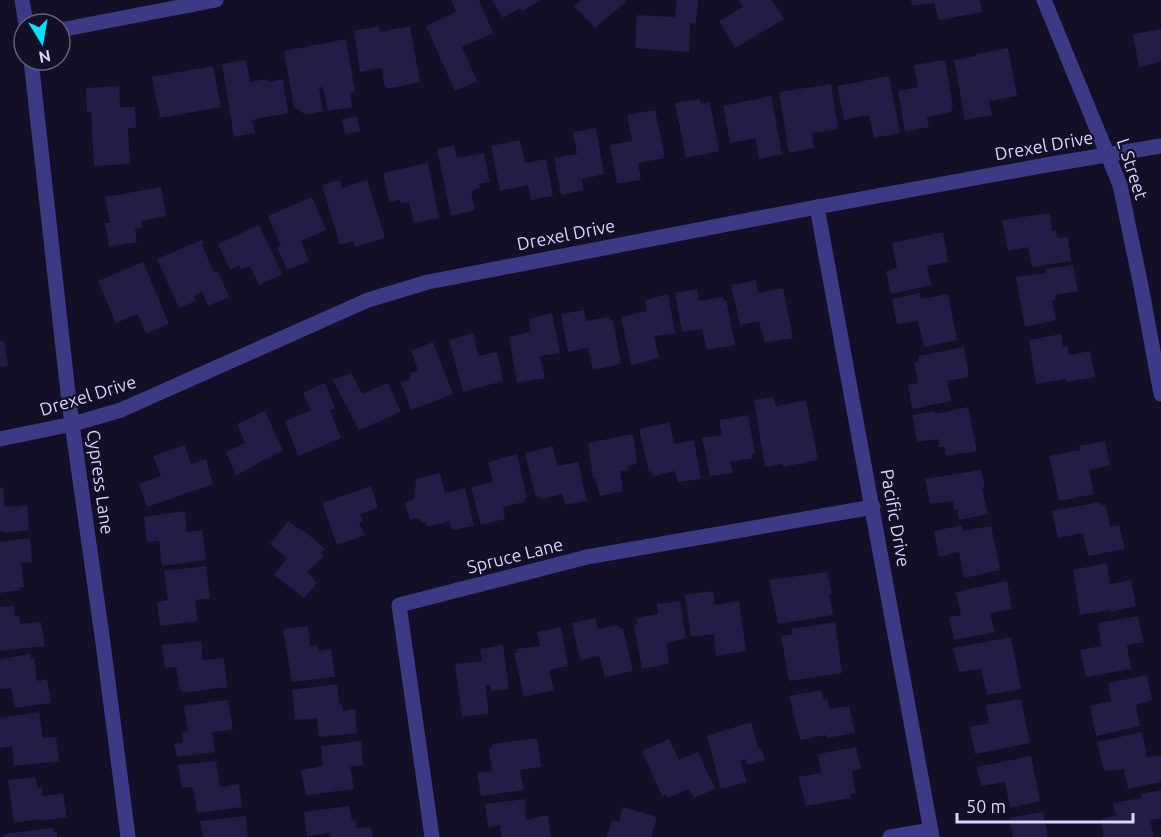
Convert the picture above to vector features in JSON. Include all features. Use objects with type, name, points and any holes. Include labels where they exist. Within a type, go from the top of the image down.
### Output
[{"type":"street","points":[[72,28],[216,0]]},
{"type":"street","name":"L Street","points":[[1044,0],[1122,193],[1161,394]]},
{"type":"street","name":"Cypress Lane","points":[[31,72],[73,424],[128,837]]},
{"type":"street","name":"Drexel Drive","points":[[0,439],[73,424],[121,410],[368,300],[428,282],[818,207],[1161,146]]},
{"type":"street","name":"Pacific Drive","points":[[818,207],[931,833]]},
{"type":"street","name":"Spruce Lane","points":[[432,837],[399,605],[587,557],[873,507]]},
{"type":"street","points":[[890,837],[931,833]]},
{"type":"building","points":[[451,0],[479,0],[493,33],[462,47],[477,81],[455,91],[426,26],[456,12]]},
{"type":"building","points":[[492,0],[541,0],[522,11],[520,8],[503,18]]},
{"type":"building","points":[[581,0],[627,1],[595,28],[574,6]]},
{"type":"building","points":[[677,0],[698,0],[696,24],[690,23],[689,52],[635,48],[637,15],[675,17]]},
{"type":"building","points":[[738,0],[772,0],[784,19],[735,48],[719,21],[743,7]]},
{"type":"building","points":[[911,0],[980,0],[982,12],[939,20],[934,3],[912,6]]},
{"type":"building","points":[[378,26],[380,32],[410,26],[420,82],[387,89],[384,85],[382,68],[360,72],[354,31]]},
{"type":"building","points":[[1161,29],[1161,62],[1139,67],[1133,34]]},
{"type":"building","points":[[346,39],[355,92],[350,93],[352,107],[328,111],[323,87],[319,88],[323,111],[306,115],[294,107],[284,51]]},
{"type":"building","points":[[1008,48],[1017,96],[989,101],[992,115],[965,120],[954,60]]},
{"type":"building","points":[[246,60],[250,82],[283,79],[288,113],[252,120],[255,133],[234,137],[222,64]]},
{"type":"building","points":[[945,60],[952,112],[927,117],[929,127],[905,132],[898,91],[918,87],[914,65]]},
{"type":"building","points":[[213,66],[221,107],[160,118],[152,77]]},
{"type":"building","points":[[889,76],[900,133],[874,138],[869,115],[844,120],[837,86]]},
{"type":"building","points":[[831,84],[838,129],[812,133],[814,148],[789,153],[779,92]]},
{"type":"building","points":[[119,86],[120,107],[135,107],[136,128],[128,128],[130,164],[94,166],[91,112],[87,112],[86,88]]},
{"type":"building","points":[[771,96],[782,154],[759,159],[755,138],[730,143],[723,106]]},
{"type":"building","points":[[700,99],[701,104],[710,102],[719,151],[686,158],[675,103]]},
{"type":"building","points":[[655,110],[665,158],[638,163],[641,180],[617,184],[610,145],[632,141],[627,115]]},
{"type":"building","points":[[357,116],[360,131],[345,134],[342,119]]},
{"type":"building","points":[[596,128],[604,174],[582,179],[584,190],[561,195],[554,158],[577,154],[573,132]]},
{"type":"building","points":[[520,140],[525,163],[546,159],[553,196],[531,200],[528,185],[500,191],[491,146]]},
{"type":"building","points":[[454,145],[457,158],[484,153],[490,182],[479,184],[480,188],[471,191],[475,210],[451,216],[437,149]]},
{"type":"building","points":[[428,163],[439,218],[414,223],[409,202],[401,203],[400,200],[389,202],[383,173]]},
{"type":"building","points":[[340,180],[342,188],[367,180],[385,238],[355,247],[353,241],[340,245],[322,185]]},
{"type":"building","points":[[161,187],[166,216],[141,221],[142,228],[135,229],[137,242],[109,247],[105,223],[110,223],[105,197]]},
{"type":"building","points":[[312,197],[326,230],[301,241],[309,261],[287,270],[277,247],[281,246],[268,216]]},
{"type":"building","points":[[1050,213],[1052,231],[1056,230],[1057,238],[1068,237],[1071,261],[1032,267],[1028,247],[1008,251],[1002,220]]},
{"type":"building","points":[[259,225],[282,274],[259,285],[250,266],[241,269],[239,265],[230,270],[218,244]]},
{"type":"building","points":[[943,232],[948,262],[927,266],[931,285],[891,294],[886,271],[897,268],[892,243]]},
{"type":"building","points":[[202,240],[214,273],[218,271],[229,297],[208,306],[202,292],[194,296],[196,301],[179,308],[157,259]]},
{"type":"building","points":[[143,262],[169,324],[146,334],[138,314],[116,323],[98,281]]},
{"type":"building","points":[[1073,265],[1078,291],[1055,295],[1056,299],[1052,300],[1056,320],[1025,327],[1016,277],[1046,273],[1046,269]]},
{"type":"building","points":[[756,280],[758,293],[783,288],[793,338],[765,343],[759,321],[740,325],[731,285]]},
{"type":"building","points":[[697,289],[699,301],[723,297],[723,301],[726,299],[735,345],[707,350],[702,329],[682,332],[675,293]]},
{"type":"building","points":[[920,293],[921,299],[948,294],[957,340],[924,347],[918,321],[897,324],[892,299]]},
{"type":"building","points":[[668,294],[675,333],[654,336],[659,358],[631,365],[621,317],[647,311],[645,300]]},
{"type":"building","points":[[584,310],[586,321],[609,317],[613,320],[621,364],[593,370],[588,348],[568,352],[561,314]]},
{"type":"building","points":[[552,313],[560,353],[540,356],[545,378],[517,383],[509,337],[530,332],[529,319]]},
{"type":"building","points":[[474,333],[478,356],[497,352],[503,381],[463,392],[449,340]]},
{"type":"building","points":[[1061,334],[1063,347],[1067,346],[1069,355],[1090,351],[1095,377],[1036,384],[1029,340]]},
{"type":"building","points":[[0,341],[4,341],[8,366],[0,367]]},
{"type":"building","points":[[433,342],[453,394],[411,410],[401,383],[410,380],[411,373],[418,370],[411,351]]},
{"type":"building","points":[[964,347],[969,377],[947,381],[951,401],[912,409],[908,385],[918,383],[914,363],[919,361],[919,356]]},
{"type":"building","points":[[351,373],[362,394],[388,383],[401,412],[359,430],[333,380]]},
{"type":"building","points":[[325,383],[335,408],[330,410],[341,438],[298,456],[285,421],[311,410],[303,393]]},
{"type":"building","points":[[773,397],[776,406],[806,400],[818,460],[783,467],[782,464],[765,467],[754,400]]},
{"type":"building","points":[[968,407],[977,451],[946,456],[944,447],[939,447],[938,439],[917,442],[912,415],[935,411],[935,414]]},
{"type":"building","points":[[265,411],[283,451],[236,475],[226,452],[245,443],[237,424]]},
{"type":"building","points":[[748,415],[755,453],[752,454],[753,458],[730,462],[733,473],[710,476],[702,438],[722,435],[719,420]]},
{"type":"building","points":[[670,422],[674,444],[694,440],[701,479],[678,482],[675,471],[653,476],[652,471],[649,472],[639,429]]},
{"type":"building","points":[[633,434],[637,464],[627,466],[628,470],[620,471],[623,491],[600,496],[595,478],[593,478],[588,443]]},
{"type":"building","points":[[1105,441],[1110,465],[1089,470],[1094,494],[1059,501],[1049,456],[1080,450],[1079,446]]},
{"type":"building","points":[[185,445],[191,464],[206,459],[213,484],[147,507],[139,484],[161,476],[153,456]]},
{"type":"building","points":[[553,446],[557,466],[578,462],[587,501],[565,505],[562,494],[540,499],[539,496],[536,497],[525,453]]},
{"type":"building","points":[[517,454],[527,498],[524,502],[503,507],[505,519],[481,525],[471,487],[493,482],[488,462]]},
{"type":"building","points":[[981,470],[985,487],[982,488],[988,514],[959,520],[953,501],[930,504],[925,479]]},
{"type":"building","points":[[440,473],[445,493],[465,488],[474,526],[452,530],[449,521],[427,527],[426,522],[422,523],[419,518],[410,520],[405,503],[414,499],[416,479]]},
{"type":"building","points":[[371,486],[378,508],[360,514],[363,521],[359,523],[365,535],[337,545],[322,503]]},
{"type":"building","points":[[3,487],[5,507],[27,505],[29,530],[0,532],[0,488]]},
{"type":"building","points":[[1100,502],[1102,506],[1106,505],[1110,527],[1119,525],[1125,549],[1088,556],[1083,533],[1058,538],[1052,511]]},
{"type":"building","points":[[185,511],[187,532],[202,530],[206,560],[162,566],[159,541],[147,542],[144,517]]},
{"type":"building","points":[[288,521],[303,530],[325,549],[321,553],[324,556],[307,572],[317,583],[304,598],[274,575],[287,558],[270,544]]},
{"type":"building","points":[[962,525],[963,531],[991,526],[1000,570],[964,578],[959,552],[939,557],[934,531]]},
{"type":"building","points":[[30,538],[32,562],[21,563],[24,587],[20,587],[20,590],[0,593],[0,542]]},
{"type":"building","points":[[1107,563],[1110,584],[1131,580],[1136,606],[1111,612],[1110,610],[1080,615],[1073,570]]},
{"type":"building","points":[[206,566],[210,598],[195,600],[198,621],[160,626],[157,602],[168,600],[164,571]]},
{"type":"building","points":[[827,572],[832,593],[829,594],[833,615],[778,624],[769,580]]},
{"type":"building","points":[[1007,581],[1012,609],[990,613],[995,632],[954,640],[949,617],[961,615],[956,592]]},
{"type":"building","points":[[713,591],[715,605],[739,601],[746,651],[716,656],[714,634],[691,637],[685,595]]},
{"type":"building","points":[[680,601],[686,638],[666,643],[669,664],[642,669],[634,625],[638,624],[636,618],[658,614],[657,604]]},
{"type":"building","points":[[14,606],[15,616],[19,616],[20,624],[41,622],[45,646],[0,651],[0,607]]},
{"type":"building","points":[[1138,616],[1144,642],[1127,645],[1131,669],[1086,677],[1080,650],[1101,646],[1098,623]]},
{"type":"building","points":[[595,618],[598,629],[618,625],[619,628],[623,628],[633,671],[605,677],[599,656],[580,660],[572,623]]},
{"type":"building","points":[[835,622],[842,673],[789,681],[781,636],[793,634],[791,629]]},
{"type":"building","points":[[308,626],[310,646],[317,645],[319,651],[331,649],[335,677],[292,682],[283,629]]},
{"type":"building","points":[[561,627],[568,666],[549,670],[554,690],[524,697],[514,653],[518,652],[517,649],[540,646],[537,632]]},
{"type":"building","points":[[1011,637],[1021,689],[987,695],[981,669],[959,672],[953,648]]},
{"type":"building","points":[[201,641],[203,660],[224,658],[227,687],[183,693],[183,690],[180,690],[176,667],[165,668],[162,645]]},
{"type":"building","points":[[503,645],[509,689],[491,691],[490,685],[485,685],[489,713],[462,717],[455,664],[482,661],[480,649]]},
{"type":"building","points":[[30,654],[31,659],[34,658],[37,681],[47,679],[51,703],[15,708],[11,688],[0,689],[0,659]]},
{"type":"building","points":[[1147,675],[1152,700],[1136,705],[1140,726],[1096,736],[1090,706],[1111,701],[1108,683]]},
{"type":"building","points":[[337,684],[339,704],[342,704],[343,711],[355,709],[357,733],[319,737],[317,718],[295,720],[292,690]]},
{"type":"building","points":[[821,690],[830,709],[849,706],[855,733],[800,740],[789,696]]},
{"type":"building","points":[[1021,699],[1030,743],[975,754],[970,727],[989,723],[986,705]]},
{"type":"building","points":[[228,700],[233,729],[212,732],[215,752],[177,757],[174,744],[183,743],[182,732],[188,731],[184,706]]},
{"type":"building","points":[[39,712],[43,738],[56,737],[59,761],[14,766],[12,746],[0,748],[0,718]]},
{"type":"building","points":[[751,722],[759,749],[761,748],[765,760],[748,765],[746,759],[740,761],[747,782],[721,789],[707,736]]},
{"type":"building","points":[[1142,732],[1147,757],[1161,755],[1161,782],[1128,789],[1124,769],[1104,771],[1097,742]]},
{"type":"building","points":[[537,738],[541,767],[520,770],[524,790],[481,796],[477,773],[492,771],[489,748],[492,744]]},
{"type":"building","points":[[669,739],[679,760],[698,752],[715,789],[694,798],[689,789],[667,798],[666,794],[662,796],[642,751]]},
{"type":"building","points":[[361,741],[363,765],[350,767],[354,789],[306,795],[301,770],[323,766],[321,746]]},
{"type":"building","points":[[856,747],[861,769],[852,771],[856,793],[850,794],[851,798],[806,806],[798,777],[821,773],[818,754]]},
{"type":"building","points":[[1031,756],[1040,801],[1010,808],[1005,782],[981,786],[977,767]]},
{"type":"building","points":[[216,761],[220,787],[239,784],[242,807],[197,813],[194,791],[192,787],[182,788],[178,765]]},
{"type":"building","points":[[35,777],[38,788],[42,788],[43,796],[63,793],[67,817],[14,823],[8,780]]},
{"type":"building","points":[[1161,790],[1161,818],[1150,820],[1154,837],[1104,837],[1101,819],[1116,816],[1113,803],[1141,798],[1141,794]]},
{"type":"building","points":[[525,799],[526,820],[548,815],[551,837],[502,837],[500,825],[488,827],[485,804]]},
{"type":"building","points":[[349,806],[356,828],[371,827],[373,837],[331,837],[330,833],[307,836],[304,812]]},
{"type":"building","points":[[623,807],[657,817],[651,837],[607,837],[612,820],[619,822]]},
{"type":"building","points":[[1043,812],[1048,837],[1013,837],[1009,818]]},
{"type":"building","points":[[246,816],[248,837],[203,837],[200,821]]},
{"type":"building","points":[[53,828],[54,832],[57,832],[57,837],[4,837],[4,834]]}]
